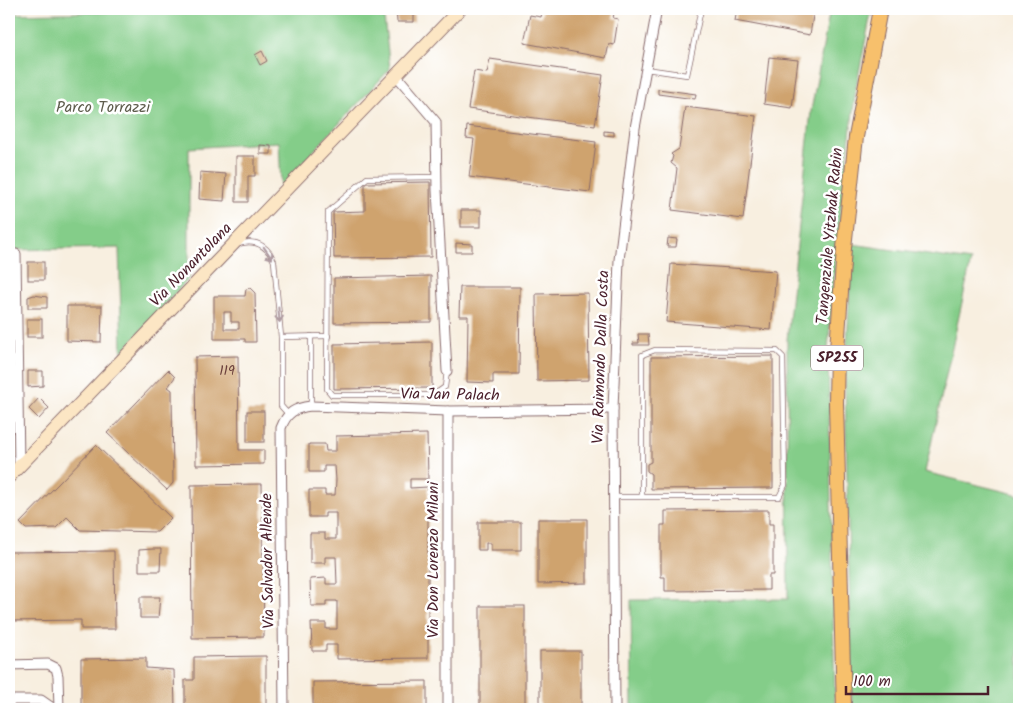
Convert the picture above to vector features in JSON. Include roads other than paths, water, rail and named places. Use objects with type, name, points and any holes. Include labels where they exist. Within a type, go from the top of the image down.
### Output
[{"type":"main road","name":"Via Nonantolana","points":[[9,477],[460,9]]},
{"type":"main road","name":"Tangenziale Yitzhak Rabin","points":[[844,709],[836,403],[837,350],[844,248],[856,138],[880,9]]},
{"type":"street","name":"Via Raimondo Dalla Costa","points":[[615,709],[613,410],[619,260],[635,128],[644,69],[657,9]]},
{"type":"street","points":[[396,75],[436,122],[447,371]]},
{"type":"street","points":[[13,255],[19,467]]},
{"type":"street","name":"Via Jan Palach","points":[[288,414],[299,408],[311,406],[448,411],[613,410]]},
{"type":"street","name":"Via Don Lorenzo Milani","points":[[448,411],[448,709]]},
{"type":"street","name":"Via Salvador Allende","points":[[284,709],[281,428],[288,414]]},
{"type":"street","points":[[9,665],[52,665],[58,671],[59,709]]},
{"type":"street","points":[[9,700],[41,700],[54,709]]},
{"type":"lane","points":[[644,69],[687,76],[701,9]]},
{"type":"lane","points":[[437,178],[367,178],[328,212],[327,389],[332,395],[435,394],[445,387],[447,371]]},
{"type":"lane","points":[[231,246],[246,242],[261,244],[269,250],[274,261],[281,336],[281,406],[288,414]]},
{"type":"lane","points":[[281,336],[328,336]]},
{"type":"lane","points":[[311,336],[311,406]]},
{"type":"lane","points":[[614,497],[642,497],[778,497],[785,486],[783,357],[781,354],[777,351],[655,350],[642,355],[642,497]]},
{"type":"park label","name":"Parco Torrazzi","points":[[103,107]]}]
